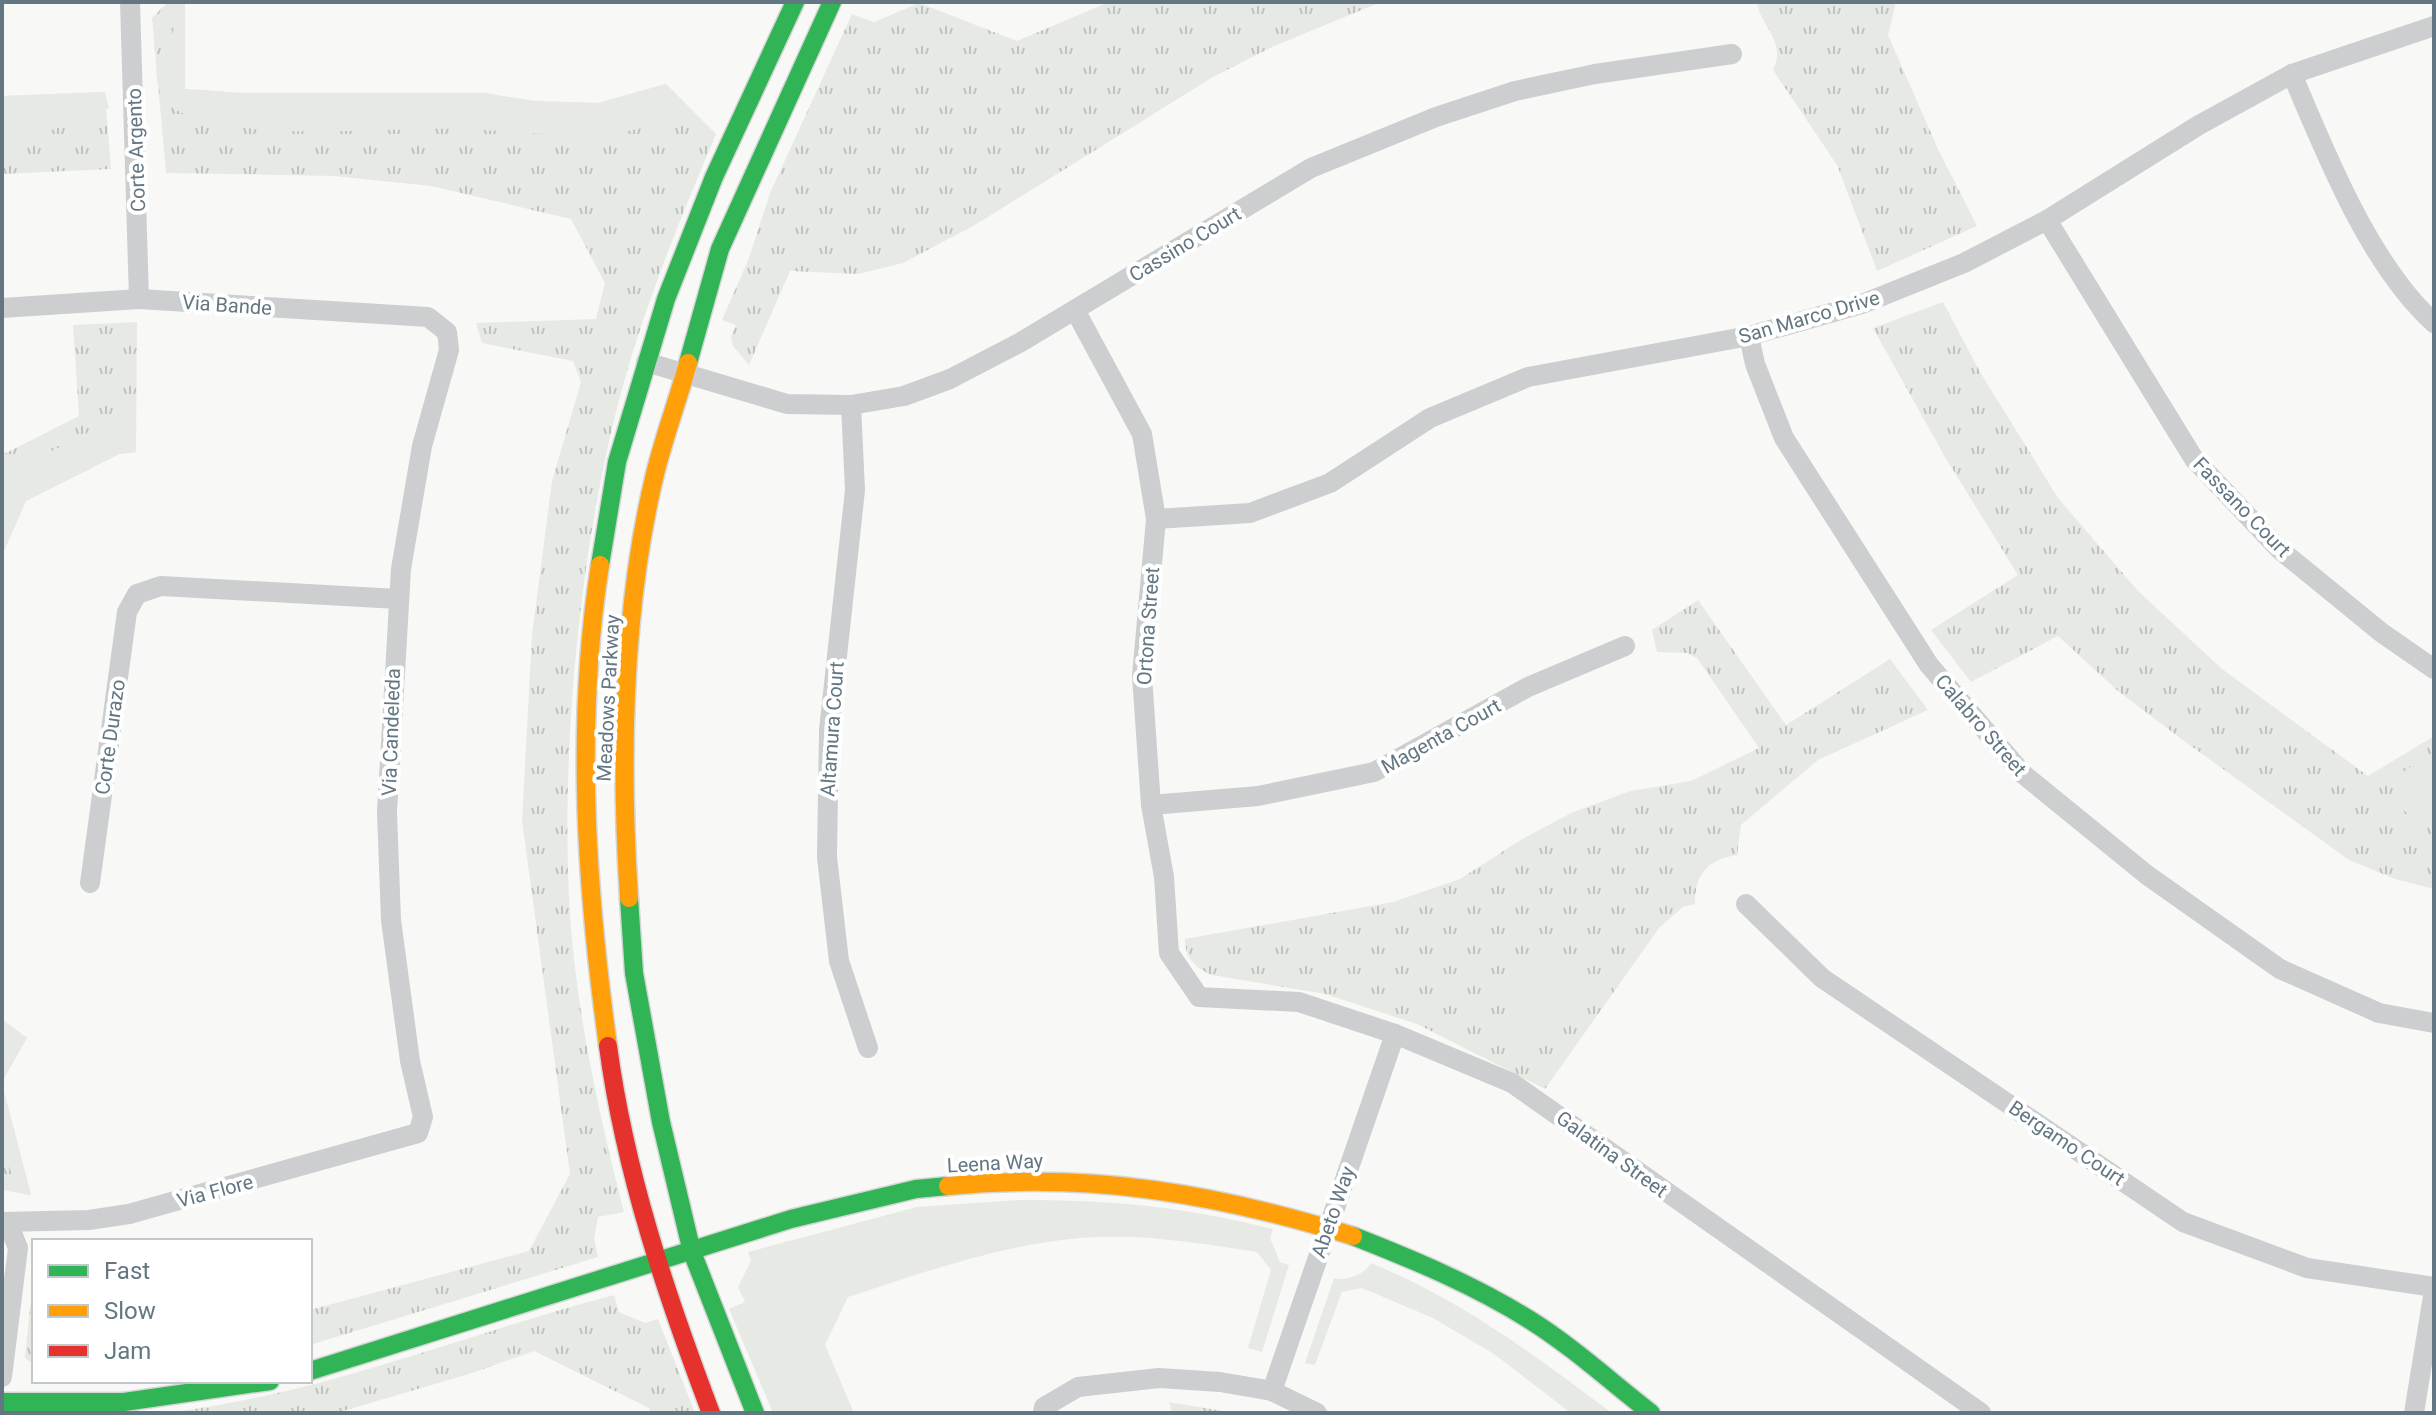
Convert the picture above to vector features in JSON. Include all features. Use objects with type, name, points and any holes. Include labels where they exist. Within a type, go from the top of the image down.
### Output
[{"type":"main road","name":"Meadows Parkway","points":[[711,1413],[654,1261],[623,1130],[596,977],[585,822],[590,664],[600,565],[617,463],[633,419],[646,362],[689,236],[795,2]]},
{"type":"main road","name":"Meadows Parkway","points":[[755,1413],[692,1252],[661,1122],[634,973],[624,822],[629,666],[638,570],[655,473],[720,249],[832,2]]},
{"type":"main road","name":"Leena Way","points":[[312,1370],[368,1356],[654,1261],[832,1208],[903,1192],[975,1184],[1085,1182],[1160,1187],[1234,1200],[1328,1226],[1426,1263],[1517,1312],[1651,1413]]},
{"type":"main road","points":[[2,1402],[124,1402],[256,1383]]},
{"type":"street","name":"Corte Argento","points":[[130,2],[139,299]]},
{"type":"street","name":"San Marco Drive","points":[[1156,519],[1250,513],[1330,483],[1430,418],[1528,377],[1749,336],[1862,304],[1964,263],[2047,220],[2199,125],[2292,74],[2434,26]]},
{"type":"street","name":"Cassino Court","points":[[646,362],[787,404],[851,405],[904,396],[950,379],[1075,310],[1311,168],[1436,117],[1515,91],[1595,74],[1732,54]]},
{"type":"street","points":[[2292,74],[2328,159],[2373,244],[2434,323]]},
{"type":"street","name":"Fassano Court","points":[[2047,220],[2194,459],[2279,549],[2382,633],[2434,669]]},
{"type":"street","name":"Via Bande","points":[[2,308],[139,299],[428,317],[447,332]]},
{"type":"street","name":"Ortona Street","points":[[1075,310],[1142,434],[1156,519],[1142,676],[1151,805],[1164,877],[1169,953],[1199,997]]},
{"type":"street","name":"Via Candeleda","points":[[418,1133],[423,1117],[410,1061],[391,920],[387,812],[398,599],[422,446],[449,350],[447,332]]},
{"type":"street","name":"Calabro Street","points":[[1749,336],[1755,364],[1784,438],[1929,665],[2023,774],[2147,875],[2280,969],[2379,1013],[2434,1023]]},
{"type":"street","name":"Altamura Court","points":[[851,405],[855,490],[829,730],[827,857],[839,961],[868,1048]]},
{"type":"street","name":"Corte Durazo","points":[[90,883],[127,612],[137,594],[161,586],[398,599]]},
{"type":"street","name":"Magenta Court","points":[[1151,805],[1258,796],[1374,772],[1528,687],[1625,646]]},
{"type":"street","name":"Bergamo Court","points":[[1746,904],[1822,978],[2183,1222],[2307,1268],[2434,1288]]},
{"type":"street","name":"Galatina Street","points":[[1199,997],[1299,1002],[1395,1034],[1512,1083],[1981,1413]]},
{"type":"street","name":"Abeto Way","points":[[1272,1391],[1395,1034]]},
{"type":"street","name":"Via Flore","points":[[4,1225],[89,1220],[129,1214],[418,1133]]},
{"type":"street","points":[[2,1377],[18,1248],[4,1225]]},
{"type":"street","points":[[2414,1413],[2434,1288]]},
{"type":"street","points":[[1043,1413],[1044,1407],[1078,1387],[1159,1378],[1220,1382],[1272,1391],[1317,1413]]},
{"type":"green space","points":[[168,2],[185,2],[185,89],[242,93],[484,93],[534,101],[598,103],[666,84],[716,134],[661,271],[636,341],[616,412],[592,529],[576,653],[567,838],[572,937],[589,1056],[624,1212],[598,1217],[594,1238],[598,1257],[312,1344],[312,1309],[529,1251],[570,1174],[522,821],[532,635],[552,481],[581,382],[573,361],[482,343],[476,323],[596,319],[605,283],[571,219],[431,186],[334,176],[166,173],[152,18]]},
{"type":"green space","points":[[177,2],[185,2],[185,89],[242,93],[484,93],[534,101],[598,103],[666,84],[688,106],[644,128],[584,135],[458,129],[277,130],[208,122],[173,108],[159,88],[156,68],[170,57]]},
{"type":"green space","points":[[1109,2],[1381,2],[1272,47],[1213,77],[975,225],[903,263],[858,274],[790,271],[749,365],[733,346],[731,336],[736,325],[722,320],[749,258],[770,193],[852,14],[874,22],[919,3],[1017,41]]},
{"type":"green space","points":[[1757,2],[1896,2],[1888,35],[1938,149],[1977,226],[1877,271],[1837,165],[1773,70],[1777,51]]},
{"type":"green space","points":[[105,92],[111,169],[2,174],[2,96]]},
{"type":"green space","points":[[105,92],[109,108],[55,129],[2,139],[2,96]]},
{"type":"green space","points":[[1943,302],[1980,372],[2058,498],[2138,591],[2222,669],[2368,776],[2434,736],[2434,889],[2395,879],[2349,860],[2118,691],[2058,636],[1971,682],[1931,630],[2018,575],[1945,457],[1873,328]]},
{"type":"green space","points":[[137,322],[136,452],[119,454],[26,501],[2,555],[2,455],[79,416],[73,325]]},
{"type":"green space","points":[[136,425],[136,452],[119,454],[26,501],[2,555],[2,476],[99,427]]},
{"type":"green space","points":[[1698,600],[1786,725],[1890,659],[1928,710],[1818,760],[1741,825],[1737,855],[1718,861],[1705,870],[1697,884],[1695,904],[1683,907],[1659,928],[1545,1089],[1417,1024],[1325,994],[1212,975],[1192,962],[1185,939],[1393,902],[1460,879],[1519,841],[1571,813],[1630,791],[1691,781],[1759,748],[1697,658],[1687,653],[1657,652],[1652,630]]},
{"type":"green space","points":[[2416,762],[2434,763],[2434,824],[2403,810],[2395,797],[2396,778]]},
{"type":"green space","points":[[1559,959],[1572,966],[1579,975],[1581,998],[1576,1010],[1570,1021],[1552,1037],[1537,1040],[1521,1036],[1514,1032],[1506,1019],[1510,998],[1536,963]]},
{"type":"green space","points":[[2,1019],[27,1038],[2,1082]]},
{"type":"green space","points":[[2,1084],[31,1195],[2,1190]]},
{"type":"green space","points":[[2,1084],[31,1195],[22,1194],[6,1155]]},
{"type":"green space","points":[[1018,1200],[1146,1206],[1273,1229],[1270,1238],[1280,1262],[1289,1265],[1262,1352],[1248,1348],[1271,1270],[1257,1252],[1147,1238],[1080,1238],[1021,1247],[963,1261],[848,1297],[825,1345],[854,1413],[773,1413],[729,1309],[745,1302],[738,1287],[751,1261],[748,1252],[917,1207]]},
{"type":"green space","points":[[1371,1263],[1467,1312],[1525,1349],[1612,1413],[1571,1413],[1494,1354],[1433,1318],[1362,1288],[1342,1292],[1315,1365],[1305,1363],[1334,1278],[1355,1276]]},
{"type":"green space","points":[[32,1288],[32,1363],[25,1358]]},
{"type":"green space","points":[[614,1295],[619,1312],[645,1323],[658,1319],[695,1413],[651,1413],[649,1408],[534,1351],[469,1374],[336,1413],[164,1413],[278,1393]]},
{"type":"green space","points":[[1169,1402],[1235,1413],[1172,1413]]},
{"type":"traffic: fast","points":[[600,565],[617,462],[666,299],[714,177],[795,2]]},
{"type":"traffic: fast","points":[[688,363],[720,249],[832,2]]},
{"type":"traffic: fast","points":[[629,898],[634,973],[661,1122],[692,1252],[755,1413]]},
{"type":"traffic: fast","points":[[312,1370],[791,1219],[916,1189],[948,1186]]},
{"type":"traffic: fast","points":[[1353,1236],[1443,1274],[1509,1307],[1561,1342],[1651,1413]]},
{"type":"traffic: fast","points":[[2,1402],[124,1402],[256,1383]]},
{"type":"traffic: slow","points":[[629,898],[625,739],[630,632],[644,526],[655,474],[688,363]]},
{"type":"traffic: slow","points":[[600,565],[588,685],[586,806],[594,927],[608,1046]]},
{"type":"traffic: slow","points":[[948,1186],[1053,1182],[1154,1190],[1253,1208],[1353,1236]]},
{"type":"traffic: jam","points":[[608,1046],[636,1187],[678,1323],[711,1413]]}]
